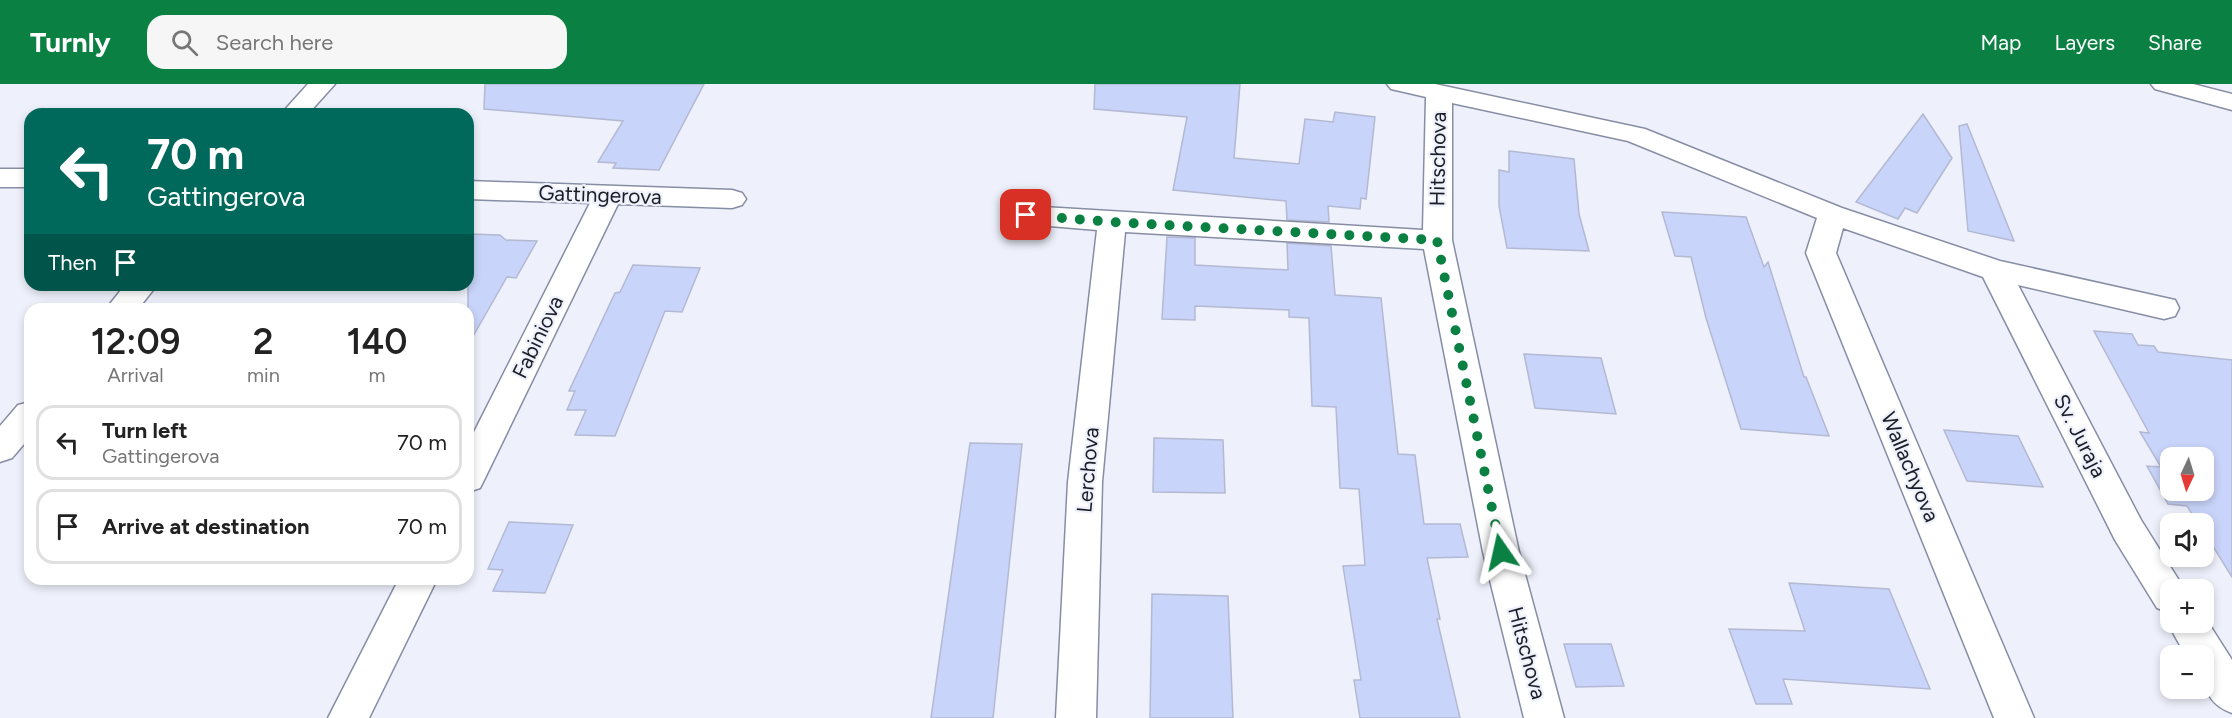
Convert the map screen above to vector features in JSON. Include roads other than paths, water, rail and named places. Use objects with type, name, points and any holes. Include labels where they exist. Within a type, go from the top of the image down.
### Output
[{"type":"street","points":[[300,108],[322,84]]},
{"type":"street","points":[[1400,84],[1636,135],[1832,214],[1995,270],[2164,308]]},
{"type":"street","points":[[2164,84],[2232,102]]},
{"type":"street","name":"Hitschova","points":[[1439,93],[1437,240],[1501,552],[1544,718]]},
{"type":"street","points":[[0,178],[24,178]]},
{"type":"street","name":"Gattingerova","points":[[474,190],[732,199]]},
{"type":"street","name":"Fabiniova","points":[[474,466],[608,195]]},
{"type":"street","name":"Wallachyova","points":[[1832,214],[1821,253],[2014,718]]},
{"type":"street","points":[[1026,215],[1437,240]]},
{"type":"street","name":"Lerchova","points":[[1076,718],[1085,482],[1112,222]]},
{"type":"street","name":"Sv. Juraja","points":[[1995,270],[2128,530],[2160,581]]},
{"type":"street","points":[[126,303],[137,291]]},
{"type":"street","points":[[0,449],[24,421]]},
{"type":"street","points":[[348,718],[415,585]]},
{"type":"street","points":[[2193,633],[2232,695]]}]
